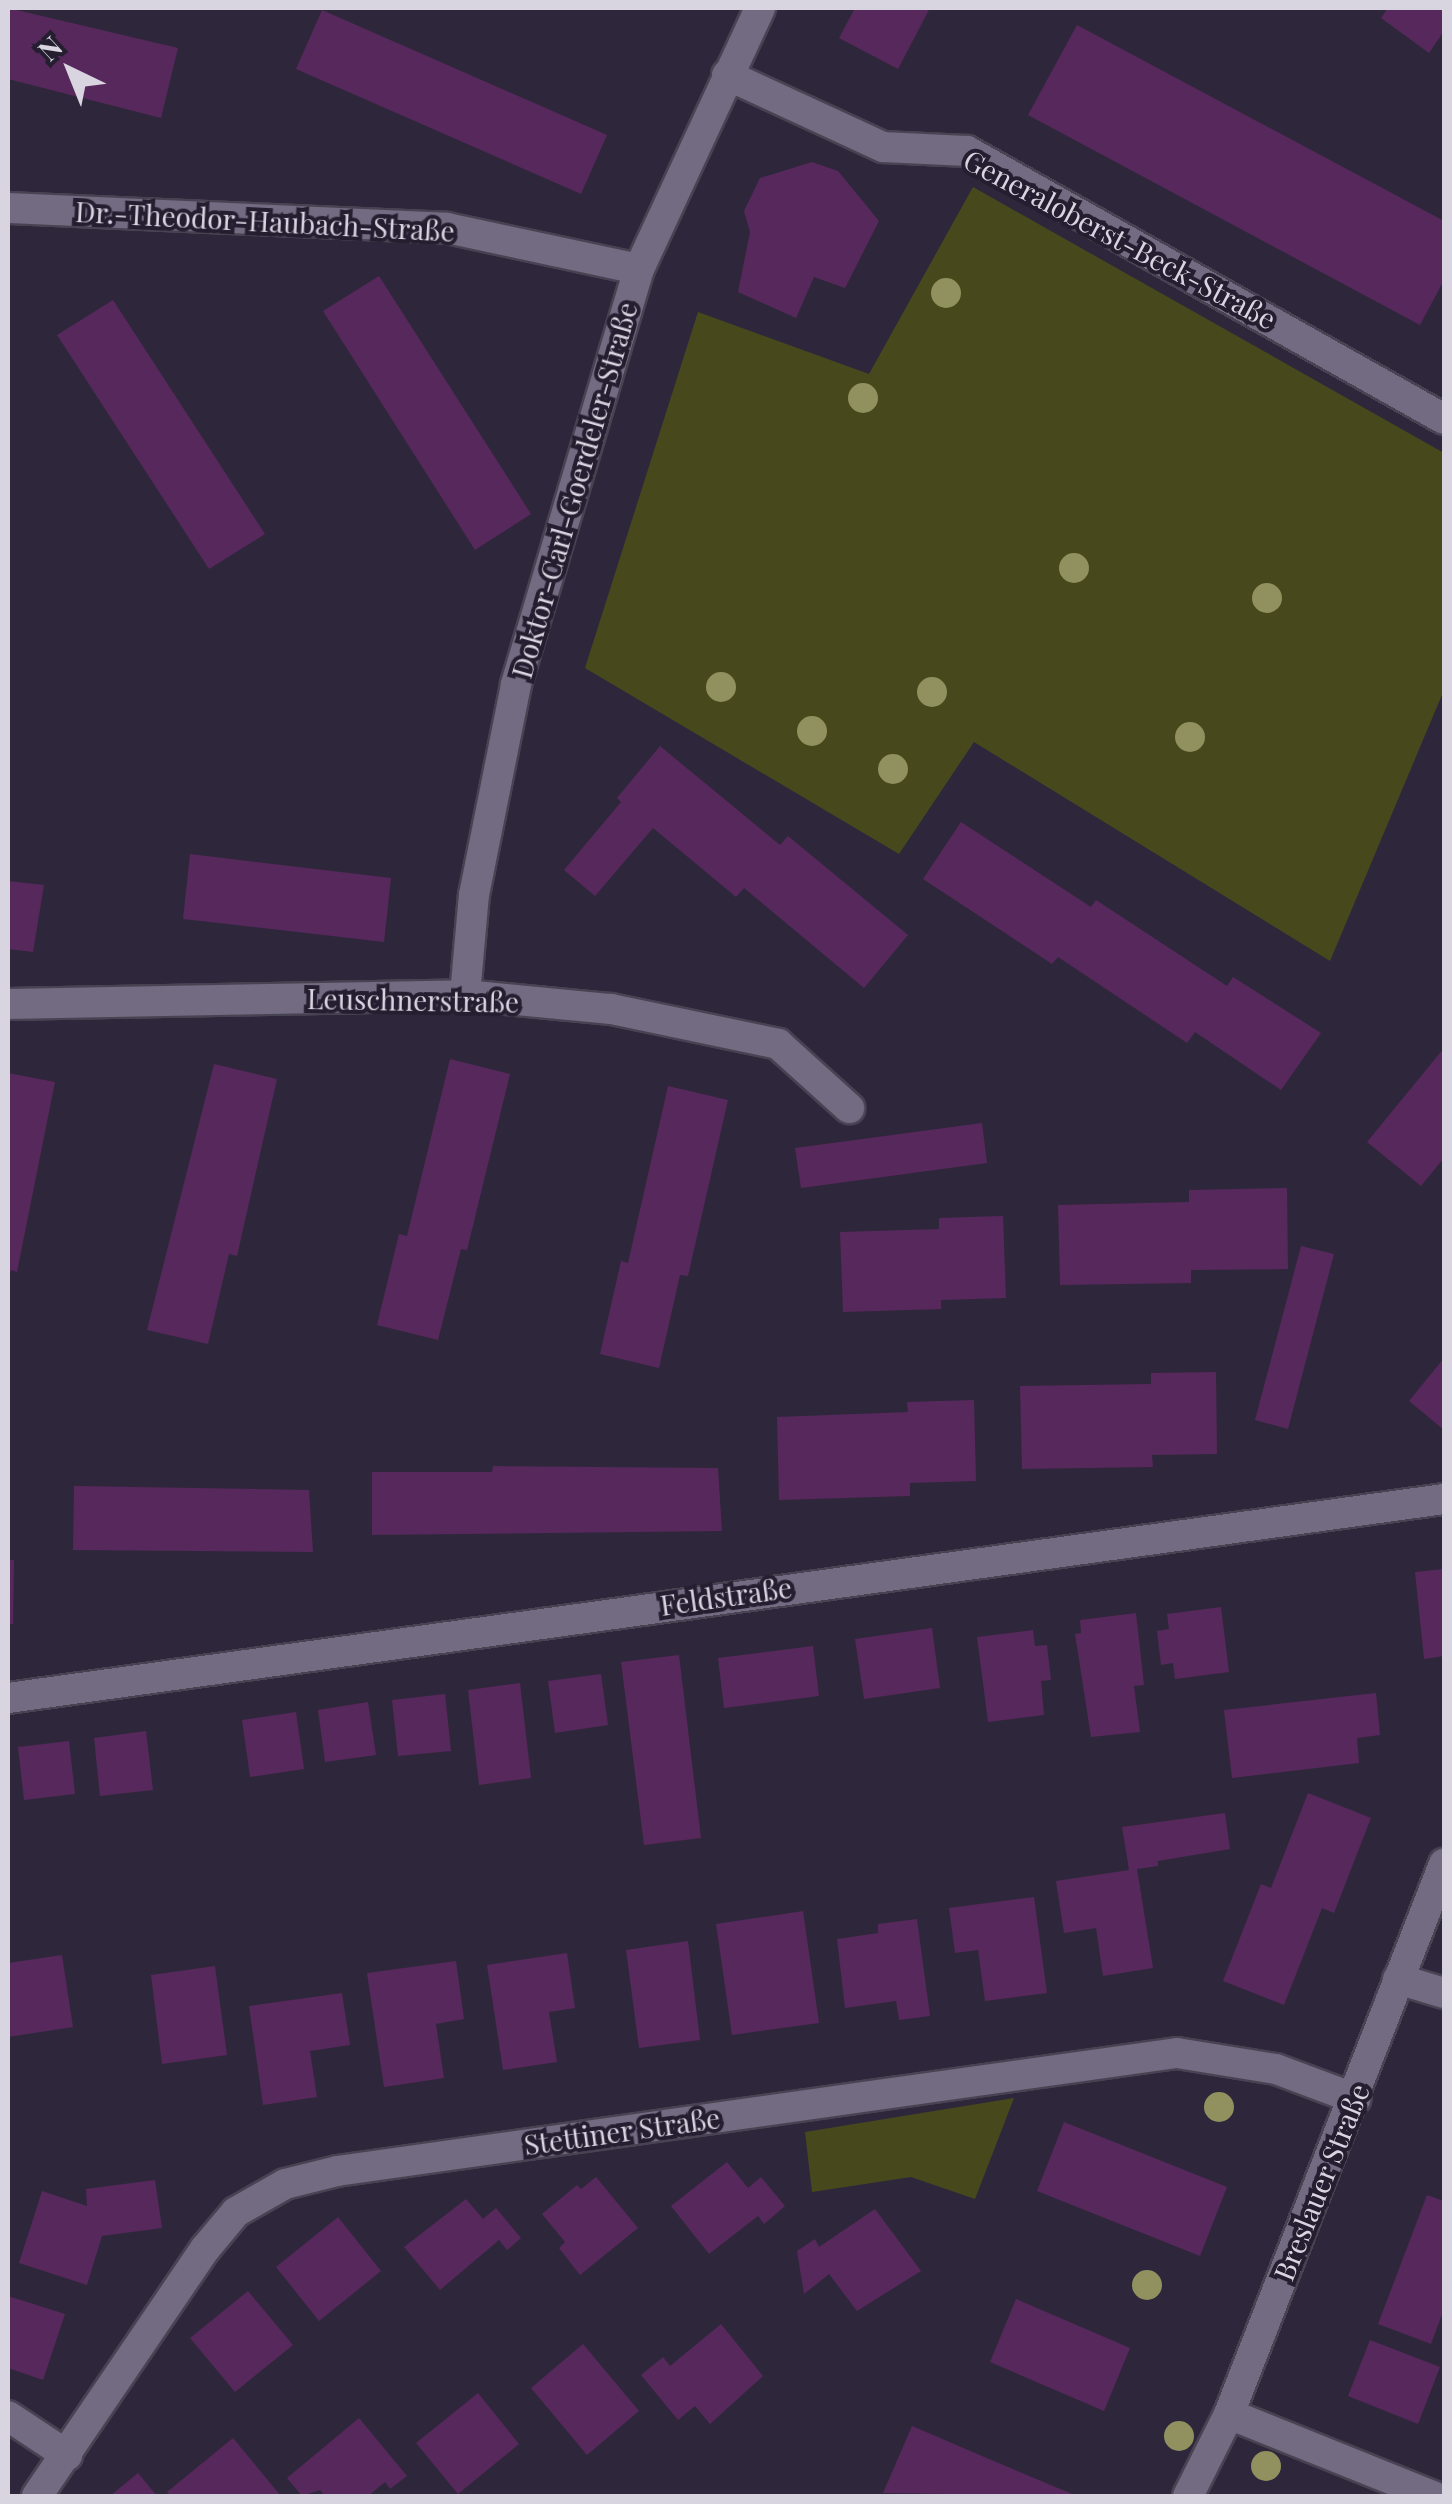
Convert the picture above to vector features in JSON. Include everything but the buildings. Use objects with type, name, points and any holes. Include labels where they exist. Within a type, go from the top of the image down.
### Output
[{"type":"street","name":"Doktor-Carl-Goerdeler-Straße","points":[[465,995],[474,895],[516,684],[639,268],[760,8]]},
{"type":"street","name":"Generaloberst-Beck-Straße","points":[[727,76],[883,146],[967,150],[1444,419]]},
{"type":"street","name":"Dr.-Theodor-Haubach-Straße","points":[[8,208],[447,228],[639,268]]},
{"type":"street","name":"Leuschnerstraße","points":[[8,1004],[465,995],[612,1009],[778,1044],[849,1108]]},
{"type":"street","name":"Feldstraße","points":[[8,1698],[1444,1499]]},
{"type":"street","name":"Breslauer Straße","points":[[1188,2496],[1228,2414],[1356,2098],[1444,1864]]},
{"type":"street","points":[[1398,1979],[1444,1993]]},
{"type":"street","name":"Stettiner Straße","points":[[37,2496],[205,2250],[236,2212],[284,2184],[338,2171],[1177,2053],[1276,2068],[1356,2098]]},
{"type":"street","points":[[1228,2414],[1433,2496]]},
{"type":"street","points":[[8,2416],[67,2455]]},
{"type":"green space","points":[[973,187],[1444,453],[1444,690],[1330,961],[974,742],[899,854],[585,668],[698,312],[869,374]]},
{"type":"green space","points":[[1014,2098],[975,2199],[911,2177],[812,2192],[805,2132]]}]
